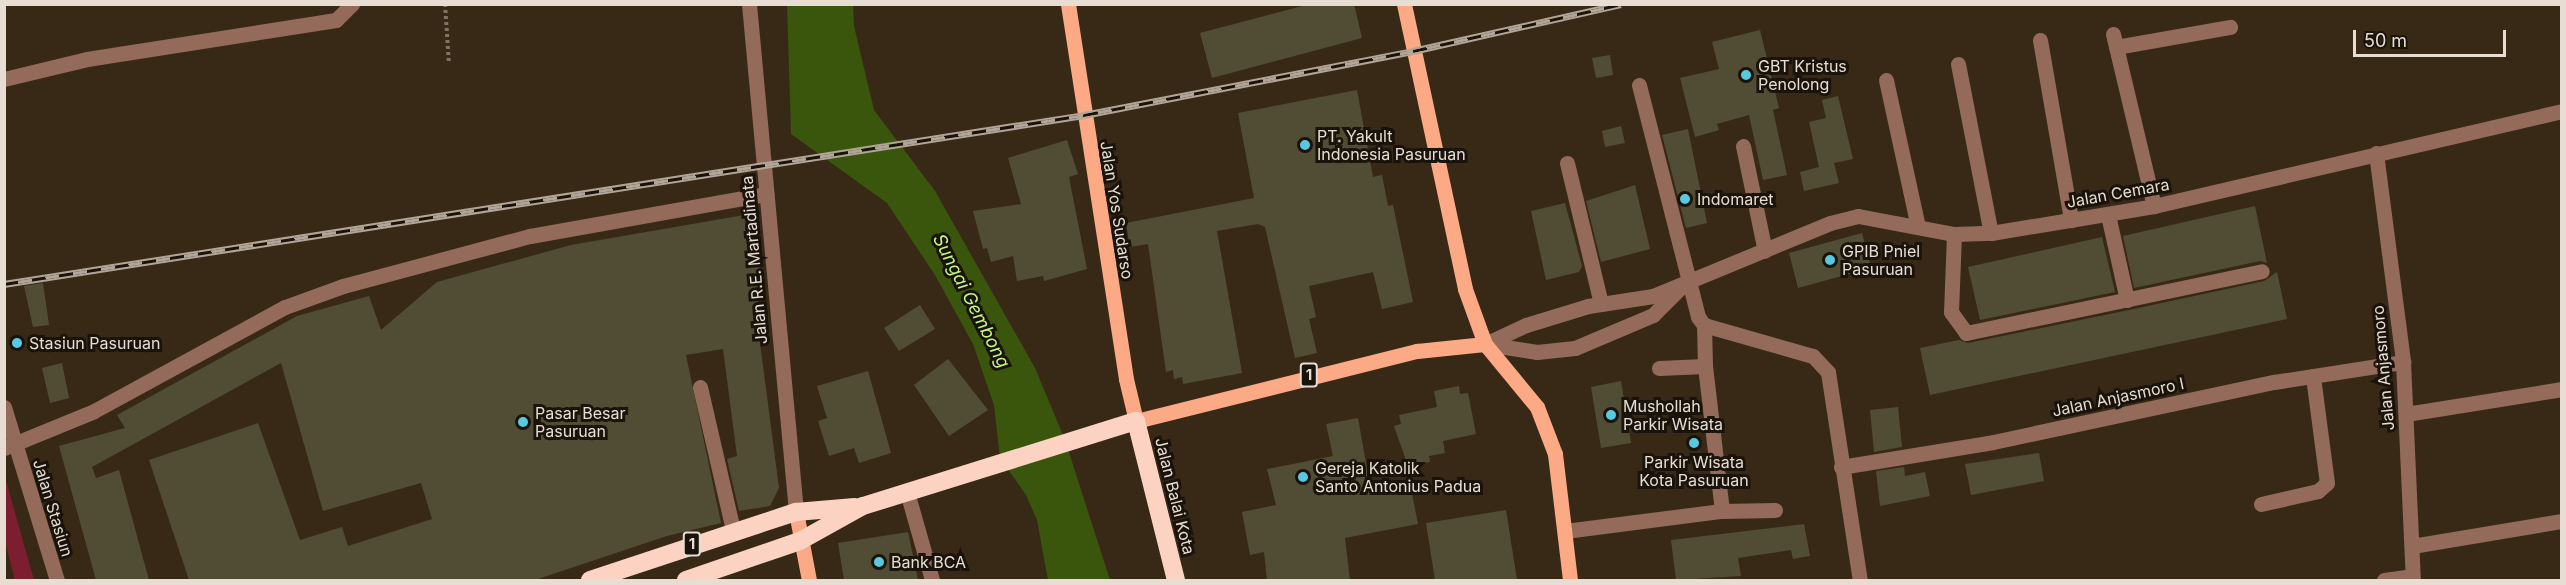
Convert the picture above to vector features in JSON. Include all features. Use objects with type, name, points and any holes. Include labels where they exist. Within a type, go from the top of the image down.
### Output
[{"type":"highway","name":"1","points":[[686,580],[800,541],[863,507],[1136,420]]},
{"type":"highway","name":"Jalan Balai Kota","points":[[1136,420],[1176,580]]},
{"type":"highway","name":"1","points":[[590,580],[733,530],[796,512],[863,507]]},
{"type":"main road","name":"Jalan Yos Sudarso","points":[[1068,4],[1126,380],[1136,420]]},
{"type":"main road","points":[[1404,4],[1465,289],[1485,344],[1537,407],[1555,454],[1570,580]]},
{"type":"main road","name":"1","points":[[1136,420],[1417,351],[1485,344]]},
{"type":"main road","points":[[796,512],[809,580]]},
{"type":"street","points":[[4,79],[87,59],[336,20],[352,4]]},
{"type":"street","name":"Jalan R.E. Martadinata","points":[[749,4],[796,512]]},
{"type":"street","points":[[2154,206],[2114,40],[2230,27]]},
{"type":"street","points":[[2040,40],[2071,220]]},
{"type":"street","points":[[1958,64],[1991,233]]},
{"type":"street","points":[[1886,80],[1918,227]]},
{"type":"street","points":[[1639,85],[1686,282],[1704,325],[1705,366],[1722,510]]},
{"type":"street","name":"Jalan Cemara","points":[[1485,344],[1526,325],[1601,304],[1653,296],[1830,223],[1858,216],[1954,234],[1991,233],[2108,216],[2562,111]]},
{"type":"street","points":[[1743,146],[1765,251]]},
{"type":"street","name":"Jalan Anjasmoro","points":[[2376,153],[2403,362],[2412,578]]},
{"type":"street","points":[[1568,163],[1601,304]]},
{"type":"street","points":[[10,446],[94,411],[285,307],[343,286],[530,236],[766,194]]},
{"type":"street","points":[[2108,216],[2127,300]]},
{"type":"street","points":[[1954,234],[1951,312],[1966,333],[2262,271]]},
{"type":"street","name":"Jalan Cemara","points":[[1485,344],[1537,352],[1575,348],[1653,315],[1686,282]]},
{"type":"street","points":[[1704,325],[1813,356],[1820,362],[1832,381],[1841,467],[1860,580]]},
{"type":"street","name":"Jalan Anjasmoro I","points":[[1841,467],[1993,442],[2313,376],[2403,362]]},
{"type":"street","points":[[1659,368],[1705,366]]},
{"type":"street","points":[[2261,504],[2318,491],[2327,483],[2313,376]]},
{"type":"street","points":[[700,387],[733,530]]},
{"type":"street","points":[[2406,414],[2562,389]]},
{"type":"street","name":"Jalan Stasiun","points":[[4,407],[10,446],[57,580]]},
{"type":"street","points":[[907,492],[932,580]]},
{"type":"street","points":[[1565,531],[1722,510],[1775,510]]},
{"type":"street","points":[[2412,546],[2562,521]]},
{"type":"street","points":[[2384,580],[2412,578]]},
{"type":"path","points":[[445,4],[449,64]]},
{"type":"shaded area","points":[[5,477],[34,580],[15,580],[5,542]]},
{"type":"water","name":"Sungai Gembong","points":[[787,5],[853,5],[854,26],[874,110],[935,191],[1035,368],[1065,440],[1110,580],[1048,580],[1037,520],[1026,495],[1000,458],[994,405],[973,344],[935,275],[887,203],[791,134]]},
{"type":"building","points":[[1310,4],[1354,4],[1362,38],[1212,78],[1200,33]]},
{"type":"building","points":[[1760,30],[1779,108],[1773,110],[1787,175],[1763,180],[1749,115],[1717,124],[1719,130],[1695,137],[1680,78],[1719,69],[1712,42]]},
{"type":"building","points":[[1610,55],[1613,75],[1596,78],[1592,58]]},
{"type":"building","points":[[1357,90],[1373,177],[1382,175],[1388,206],[1393,205],[1413,302],[1382,309],[1373,272],[1309,286],[1316,317],[1309,319],[1317,353],[1295,358],[1265,227],[1258,224],[1217,231],[1242,373],[1183,384],[1182,377],[1174,379],[1173,370],[1166,372],[1148,244],[1130,247],[1126,223],[1254,198],[1238,113]]},
{"type":"building","points":[[1838,96],[1853,159],[1834,163],[1839,183],[1804,191],[1800,172],[1819,167],[1809,122],[1826,118],[1822,100]]},
{"type":"building","points":[[1621,126],[1625,143],[1605,147],[1602,131]]},
{"type":"building","points":[[1688,129],[1707,223],[1686,228],[1662,135]]},
{"type":"building","points":[[1067,140],[1078,174],[1069,177],[1087,269],[1044,281],[1043,276],[1017,281],[1013,256],[991,262],[987,248],[983,249],[973,211],[1021,204],[1008,158]]},
{"type":"building","points":[[1635,185],[1650,249],[1601,262],[1586,201]]},
{"type":"building","points":[[1565,203],[1582,266],[1579,272],[1546,280],[1531,211]]},
{"type":"building","points":[[2255,206],[2267,263],[2260,261],[2134,288],[2123,236]]},
{"type":"building","points":[[750,214],[763,288],[756,289],[765,342],[760,343],[779,488],[770,506],[739,511],[727,459],[737,456],[723,349],[686,355],[721,523],[667,536],[535,580],[189,580],[149,460],[258,423],[300,540],[342,527],[348,546],[432,519],[421,483],[323,511],[281,363],[92,467],[96,478],[119,470],[149,580],[96,580],[59,446],[125,428],[117,415],[297,316],[369,296],[381,330],[437,282],[571,245]]},
{"type":"building","name":"GPIB Pniel Pasuruan","points":[[1862,233],[1871,268],[1798,288],[1789,253]]},
{"type":"building","points":[[2102,237],[2115,292],[1980,320],[1968,267]]},
{"type":"building","points":[[2277,272],[2287,319],[1930,395],[1920,348],[1959,340],[1968,343],[2129,310],[2264,281]]},
{"type":"building","points":[[43,283],[49,325],[33,327],[24,286]]},
{"type":"building","points":[[920,305],[935,329],[899,351],[884,328]]},
{"type":"building","points":[[948,359],[988,410],[949,436],[914,385]]},
{"type":"building","points":[[62,363],[69,398],[50,403],[42,368]]},
{"type":"building","points":[[868,371],[891,453],[859,463],[854,448],[829,456],[818,421],[827,418],[817,386]]},
{"type":"building","name":"Mushollah Parkir Wisata","points":[[1621,381],[1631,443],[1601,448],[1591,387]]},
{"type":"building","points":[[1459,386],[1460,394],[1468,393],[1476,434],[1443,441],[1445,453],[1429,456],[1430,462],[1408,466],[1394,426],[1401,424],[1399,415],[1437,407],[1434,391]]},
{"type":"building","points":[[1898,407],[1902,447],[1874,452],[1870,410]]},
{"type":"building","points":[[1358,418],[1371,491],[1410,484],[1418,524],[1345,538],[1350,580],[1267,580],[1264,552],[1250,555],[1242,512],[1276,505],[1267,469],[1333,456],[1326,424]]},
{"type":"building","points":[[2039,453],[2044,481],[1971,495],[1965,464]]},
{"type":"building","points":[[1904,467],[1905,476],[1925,472],[1930,496],[1880,506],[1876,471]]},
{"type":"building","points":[[1506,510],[1517,580],[1435,580],[1426,523]]},
{"type":"building","points":[[1804,524],[1810,556],[1793,559],[1791,550],[1738,558],[1741,576],[1676,580],[1671,540]]},
{"type":"building","name":"Bank BCA","points":[[908,532],[918,580],[844,580],[838,543]]},
{"type":"railway","points":[[4,284],[1084,115],[1413,51],[1621,4]]},
{"type":"place","name":"GBT Kristus Penolong","points":[[1746,75]]},
{"type":"place","name":"PT. Yakult Indonesia Pasuruan","points":[[1305,145]]},
{"type":"place","name":"Indomaret","points":[[1685,199]]},
{"type":"place","name":"GPIB Pniel Pasuruan","points":[[1830,260]]},
{"type":"place","name":"Stasiun Pasuruan","points":[[17,343]]},
{"type":"place","name":"Mushollah Parkir Wisata","points":[[1611,415]]},
{"type":"place","name":"Pasar Besar Pasuruan","points":[[523,422]]},
{"type":"place","name":"Parkir Wisata Kota Pasuruan","points":[[1694,443]]},
{"type":"place","name":"Gereja Katolik Santo Antonius Padua","points":[[1303,477]]},
{"type":"place","name":"Bank BCA","points":[[879,562]]}]
